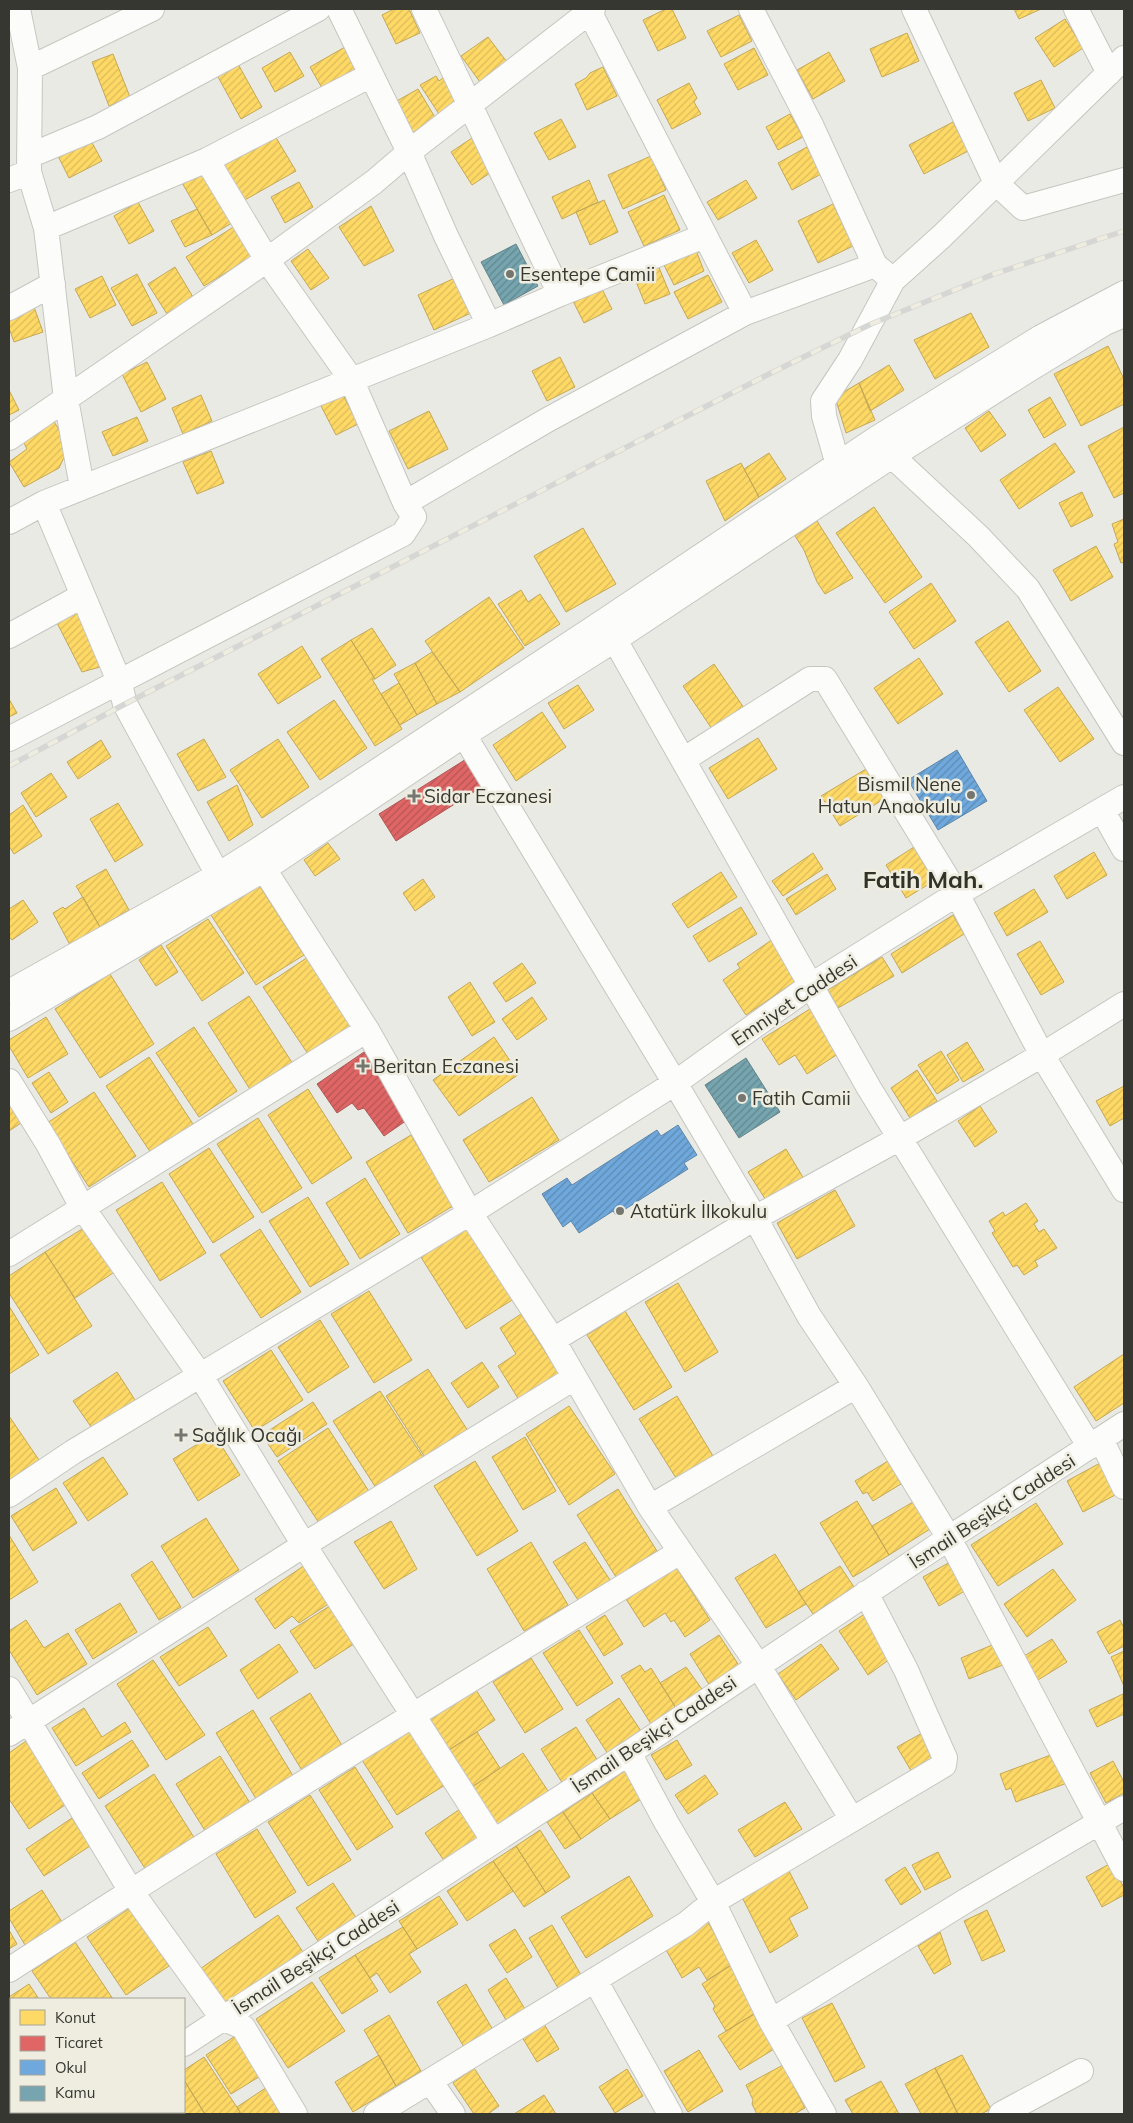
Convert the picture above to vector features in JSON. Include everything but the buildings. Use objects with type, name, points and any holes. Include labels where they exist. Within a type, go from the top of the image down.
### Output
[{"type":"street","points":[[18,9],[30,68],[22,169],[46,228],[66,399],[82,487]]},
{"type":"street","points":[[30,68],[152,9]]},
{"type":"street","points":[[22,169],[318,9]]},
{"type":"street","points":[[339,9],[409,152],[446,236],[489,325]]},
{"type":"street","points":[[424,9],[560,294]]},
{"type":"street","points":[[9,438],[267,260],[374,182],[409,152],[590,9],[704,236],[745,313]]},
{"type":"street","points":[[752,9],[884,273],[850,360],[823,401],[824,416],[838,465]]},
{"type":"street","points":[[914,9],[996,183],[1023,208],[1124,180]]},
{"type":"street","points":[[405,503],[548,419],[745,313],[884,273],[941,237],[1117,65],[1076,9]]},
{"type":"street","points":[[46,228],[207,160],[370,75]]},
{"type":"street","points":[[9,740],[403,534],[414,517],[405,503],[351,379],[267,260],[207,160]]},
{"type":"street","points":[[9,522],[44,503],[82,487],[489,325],[704,236]]},
{"type":"street","points":[[9,308],[53,284]]},
{"type":"street","points":[[9,992],[218,874],[258,861],[464,735],[877,438],[1041,337],[1124,293]]},
{"type":"street","points":[[9,1019],[258,861],[610,630],[1025,372],[1105,323],[1124,314]]},
{"type":"street","points":[[877,438],[892,456],[979,537],[1028,589],[1124,743]]},
{"type":"street","points":[[44,503],[119,681],[125,704],[218,874]]},
{"type":"street","points":[[9,636],[82,596]]},
{"type":"street","points":[[610,630],[810,986],[900,1138],[1124,1488]]},
{"type":"street","points":[[683,760],[810,679],[825,679],[957,894],[1042,1055],[1124,1190]]},
{"type":"street","points":[[464,735],[675,1082],[755,1218],[809,1316],[856,1386],[949,1538],[1124,1869]]},
{"type":"street","name":"Emniyet Caddesi","points":[[9,1495],[73,1452],[470,1213],[675,1082],[810,986],[957,894],[1124,797]]},
{"type":"street","points":[[1102,810],[1124,849]]},
{"type":"street","points":[[258,861],[367,1030],[470,1213],[552,1340],[650,1507],[758,1665],[851,1818]]},
{"type":"street","points":[[552,1340],[755,1218],[900,1138],[1042,1055],[1124,1004]]},
{"type":"street","points":[[9,1254],[367,1030]]},
{"type":"street","points":[[9,1081],[48,1144],[82,1207],[200,1375],[304,1545],[493,1840]]},
{"type":"street","points":[[9,1734],[304,1545],[574,1378]]},
{"type":"street","points":[[650,1507],[856,1386]]},
{"type":"street","name":"İsmail Beşikçi Caddesi","points":[[185,2043],[493,1840],[629,1753],[949,1538],[1124,1424]]},
{"type":"street","points":[[9,1970],[131,1891],[414,1714],[680,1552]]},
{"type":"street","points":[[376,2114],[686,1924],[713,1902],[851,1818],[944,1765],[945,1758],[906,1670],[866,1594]]},
{"type":"street","points":[[9,1689],[131,1891],[222,2018],[243,2027],[295,2114]]},
{"type":"street","points":[[629,1753],[666,1822],[713,1902],[772,2021],[824,2114]]},
{"type":"street","points":[[772,2021],[967,1900],[1124,1808]]},
{"type":"street","points":[[595,1980],[670,2114]]},
{"type":"street","points":[[1001,2114],[1081,2070]]},
{"type":"street","points":[[430,2081],[453,2114]]},
{"type":"railway","points":[[9,766],[125,704],[769,374],[871,324],[994,274],[1124,231]]},
{"type":"place","name":"Esentepe Camii","points":[[510,274]]},
{"type":"place","name":"Bismil Nene Hatun Anaokulu","points":[[971,795]]},
{"type":"place","name":"Sidar Eczanesi","points":[[414,796]]},
{"type":"place","name":"Beritan Eczanesi","points":[[363,1066]]},
{"type":"place","name":"Fatih Camii","points":[[742,1098]]},
{"type":"place","name":"Atatürk İlkokulu","points":[[620,1211]]},
{"type":"place","name":"Sağlık Ocağı","points":[[181,1435]]},
{"type":"district","name":"Fatih Mah.","points":[[923,879]]}]
